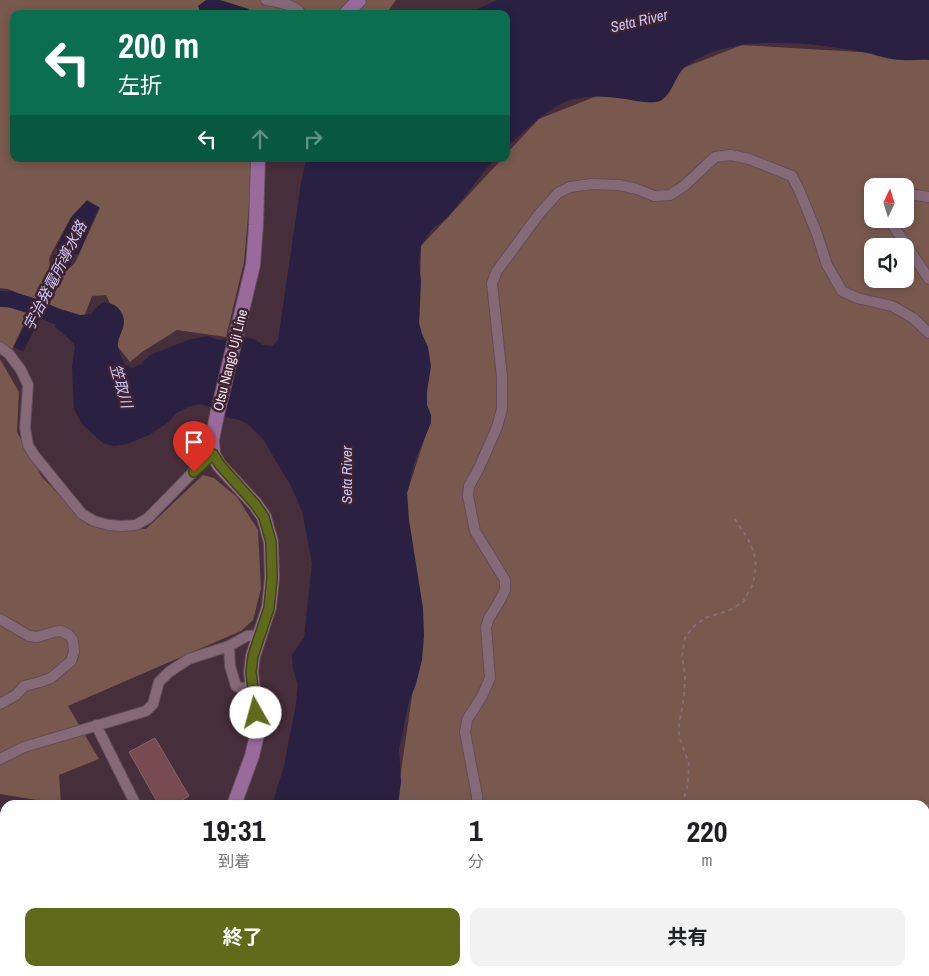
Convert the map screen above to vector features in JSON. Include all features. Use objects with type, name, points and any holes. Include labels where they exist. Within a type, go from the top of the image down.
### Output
[{"type":"main road","points":[[350,10],[359,0]]},
{"type":"main road","name":"Otsu Nango Uji Line","points":[[213,454],[212,440],[217,415],[253,265],[258,162]]},
{"type":"main road","points":[[213,454],[264,517],[271,542],[272,578],[269,608],[253,656],[251,672],[258,730],[252,756],[236,800]]},
{"type":"street","points":[[266,0],[299,10]]},
{"type":"street","points":[[477,800],[478,796],[465,732],[467,720],[482,696],[490,678],[486,627],[505,590],[504,580],[475,531],[468,496],[469,486],[483,460],[497,427],[502,409],[502,377],[492,283],[497,271],[539,214],[558,193],[570,187],[592,184],[618,185],[637,189],[654,196],[670,195],[684,186],[716,157],[732,155],[749,159],[792,176],[817,234],[827,265],[842,291],[857,298],[892,306],[913,318],[929,334]]},
{"type":"street","points":[[914,195],[929,197]]},
{"type":"street","points":[[895,228],[929,279]]},
{"type":"street","points":[[0,347],[9,354],[21,370],[28,386],[24,428],[28,445],[82,514],[94,521],[109,525],[136,525],[148,518],[213,454]]},
{"type":"street","points":[[0,619],[29,636],[37,637],[61,631],[69,635],[73,640],[74,652],[71,661],[51,678],[24,686],[16,695],[0,704]]},
{"type":"street","points":[[0,759],[24,747],[146,711],[153,704],[159,682],[169,672],[189,659],[229,646],[247,636],[259,635]]},
{"type":"street","points":[[229,646],[230,666],[236,686],[240,688],[253,687]]},
{"type":"street","points":[[96,726],[133,800]]},
{"type":"path","points":[[683,800],[688,784],[688,764],[679,736],[679,725],[684,697],[682,655],[686,638],[693,627],[706,618],[730,610],[743,602],[753,584],[756,566],[754,553],[748,539],[733,516]]},
{"type":"shaded area","points":[[0,0],[396,0],[389,10],[10,10],[10,162],[253,162],[244,262],[226,337],[177,330],[142,352],[130,362],[111,338],[114,312],[106,295],[92,296],[84,317],[49,306],[63,274],[75,263],[100,208],[87,200],[71,217],[52,252],[49,259],[50,269],[35,300],[8,289],[0,288]]},
{"type":"shaded area","points":[[742,45],[929,56],[929,800],[397,800],[412,696],[407,493],[427,431],[419,323],[421,246],[499,162],[510,162],[510,150],[539,119],[597,96],[657,102],[683,68]]},
{"type":"shaded area","points":[[0,307],[21,308],[30,311],[12,349],[0,342]]},
{"type":"shaded area","points":[[0,359],[19,392],[17,432],[42,477],[88,525],[146,529],[203,475],[214,478],[237,497],[258,530],[261,589],[253,620],[241,631],[68,706],[99,759],[59,775],[61,800],[37,800],[0,794]]},
{"type":"water","points":[[206,0],[220,0],[249,9],[200,10],[198,6]]},
{"type":"water","name":"Seta River","points":[[497,0],[929,0],[929,60],[897,60],[844,49],[804,44],[763,43],[724,48],[707,54],[684,68],[669,93],[657,102],[597,96],[574,99],[564,102],[546,113],[510,144],[510,10],[476,10]]},
{"type":"water","points":[[305,162],[492,162],[448,217],[431,230],[421,246],[419,262],[421,282],[419,323],[428,347],[431,366],[427,405],[431,415],[431,423],[414,463],[407,493],[409,520],[423,608],[424,636],[422,660],[409,702],[399,749],[401,782],[399,800],[274,800],[284,766],[296,704],[298,684],[293,670],[292,655],[304,638],[312,563],[302,511],[291,486],[263,439],[250,426],[240,420],[229,418],[210,407],[200,404],[190,406],[175,414],[170,421],[149,435],[127,444],[114,446],[103,443],[82,424],[74,409],[72,367],[75,346],[69,338],[55,327],[64,310],[80,315],[91,314],[98,306],[105,302],[114,305],[120,310],[124,320],[118,343],[119,352],[125,365],[132,368],[141,364],[150,355],[188,340],[208,336],[218,340],[243,337],[254,339],[263,345],[272,346],[278,340]]},
{"type":"water","name":"宇治発電所導水路","points":[[87,201],[99,207],[78,255],[74,254],[70,262],[72,264],[62,274],[23,352],[14,347],[53,270],[53,255],[56,255],[58,250],[56,248],[71,218]]},
{"type":"building","points":[[155,738],[189,796],[182,800],[156,800],[129,752]]},
{"type":"waterway","name":"宇治発電所導水路","points":[[0,299],[9,299],[32,306],[80,326]]},
{"type":"route","points":[[194,472],[213,454],[220,465],[255,504],[264,517],[268,530],[271,542],[272,578],[269,608],[253,656],[251,672],[256,713]]},
{"type":"water label","name":"笠取川","points":[[121,386]]}]
